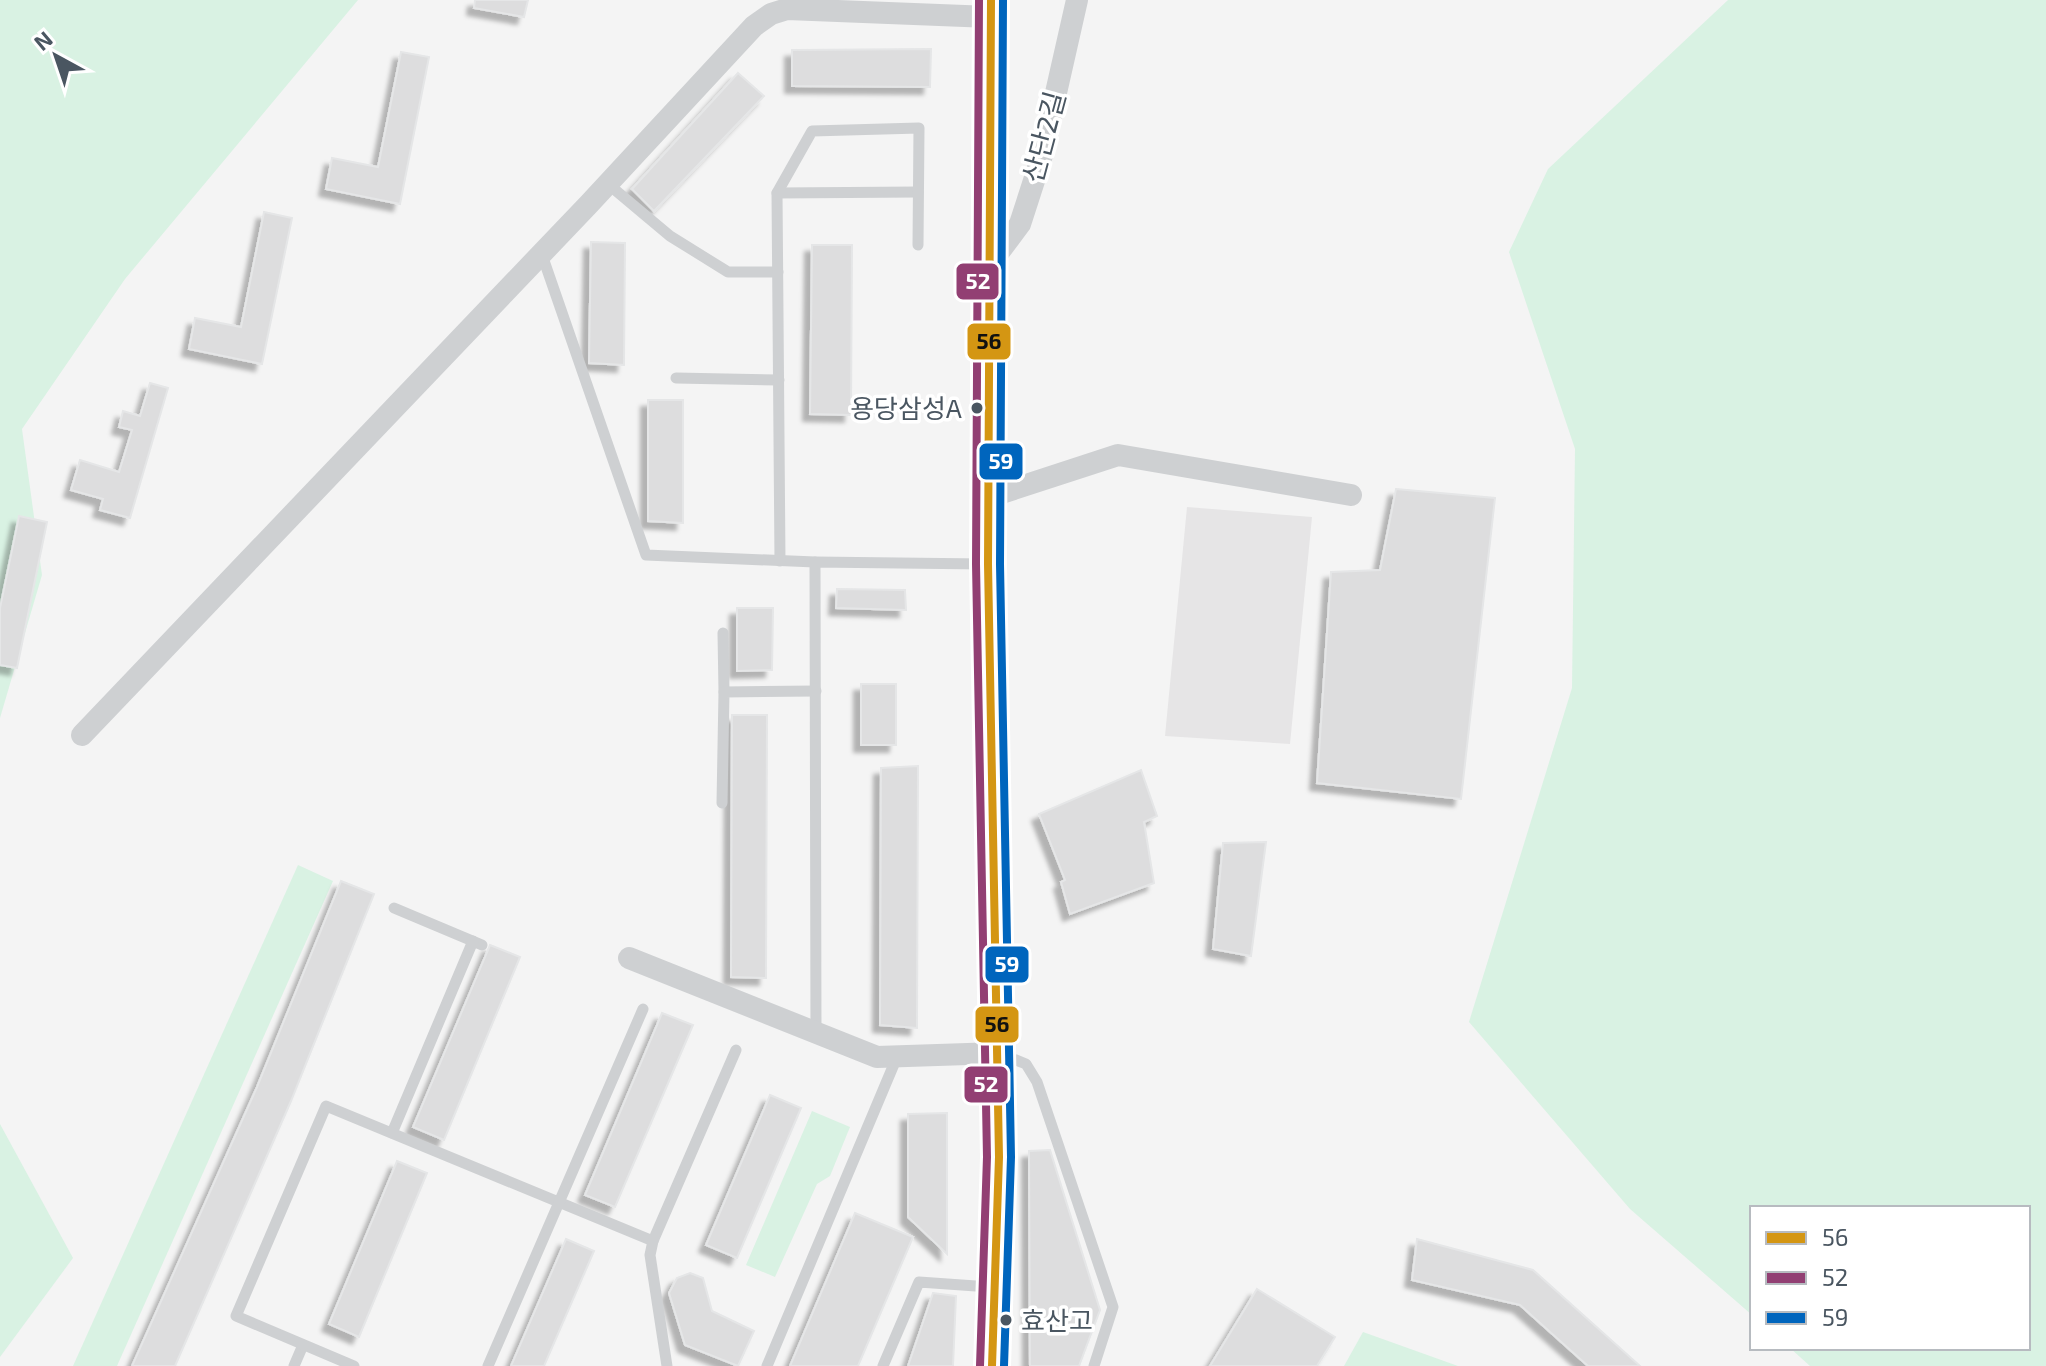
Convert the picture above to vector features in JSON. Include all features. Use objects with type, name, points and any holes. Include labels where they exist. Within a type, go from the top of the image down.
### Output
[{"type":"main road","points":[[990,9],[988,564],[999,1157],[992,1366]]},
{"type":"street","name":"산단2길","points":[[990,264],[1020,224],[1041,159],[1077,0]]},
{"type":"street","points":[[82,735],[608,184],[754,26],[771,14],[787,9],[990,9]]},
{"type":"street","points":[[989,497],[1118,455],[1351,495]]},
{"type":"street","points":[[629,958],[877,1057],[998,1053]]},
{"type":"lane","points":[[780,561],[777,193],[812,131],[919,128],[918,245]]},
{"type":"lane","points":[[608,184],[670,236],[728,272],[778,272]]},
{"type":"lane","points":[[777,193],[918,192]]},
{"type":"lane","points":[[541,252],[646,555],[815,562],[988,564]]},
{"type":"lane","points":[[676,378],[779,380]]},
{"type":"lane","points":[[815,562],[816,1033]]},
{"type":"lane","points":[[722,803],[723,633]]},
{"type":"lane","points":[[724,692],[816,691]]},
{"type":"lane","points":[[392,1133],[478,943],[394,908]]},
{"type":"lane","points":[[488,1366],[643,1009]]},
{"type":"lane","points":[[667,1366],[650,1255],[653,1241],[736,1050]]},
{"type":"lane","points":[[998,1053],[1026,1064],[1037,1082],[1113,1307],[1094,1366]]},
{"type":"lane","points":[[767,1366],[897,1057]]},
{"type":"lane","points":[[354,1366],[236,1316],[326,1106],[653,1241]]},
{"type":"lane","points":[[883,1366],[919,1282],[995,1287]]},
{"type":"lane","points":[[294,1366],[303,1345]]},
{"type":"shaded area","points":[[1187,507],[1312,517],[1290,744],[1165,736]]},
{"type":"green space","points":[[0,0],[358,0],[125,279],[22,429],[42,575],[0,718]]},
{"type":"green space","points":[[1728,0],[2046,0],[2046,1366],[1810,1366],[1792,1350],[2030,1350],[2030,1206],[1750,1206],[1750,1313],[1630,1209],[1469,1022],[1572,688],[1575,449],[1509,252],[1548,169]]},
{"type":"green space","points":[[298,865],[333,881],[117,1366],[73,1366]]},
{"type":"green space","points":[[812,1111],[850,1127],[830,1176],[817,1184],[775,1277],[746,1265]]},
{"type":"green space","points":[[0,1124],[73,1258],[0,1357]]},
{"type":"green space","points":[[1363,1332],[1458,1366],[1344,1366]]},
{"type":"building","points":[[475,0],[528,0],[524,17],[474,8]]},
{"type":"building","points":[[931,49],[930,87],[792,86],[792,50]]},
{"type":"building","points":[[401,52],[429,57],[400,204],[326,189],[332,158],[378,167]]},
{"type":"building","points":[[738,73],[764,96],[654,211],[632,189]]},
{"type":"building","points":[[264,212],[292,218],[262,364],[189,349],[195,318],[241,327]]},
{"type":"building","points":[[591,242],[625,243],[624,365],[589,363]]},
{"type":"building","points":[[812,245],[852,245],[851,415],[810,414]]},
{"type":"building","points":[[150,383],[168,388],[130,518],[100,510],[103,499],[71,490],[80,460],[119,472],[132,430],[119,427],[123,411],[140,416]]},
{"type":"building","points":[[648,400],[683,400],[683,523],[648,521]]},
{"type":"building","points":[[1396,489],[1495,498],[1461,799],[1317,783],[1331,572],[1380,570]]},
{"type":"building","points":[[19,516],[47,522],[17,668],[0,665],[0,608]]},
{"type":"building","points":[[837,589],[905,590],[906,610],[836,608]]},
{"type":"building","points":[[737,608],[773,608],[772,670],[737,671]]},
{"type":"building","points":[[861,684],[896,684],[896,745],[861,745]]},
{"type":"building","points":[[732,715],[767,715],[766,978],[731,977]]},
{"type":"building","points":[[918,766],[917,1028],[880,1025],[881,768]]},
{"type":"building","points":[[1141,770],[1157,816],[1144,822],[1154,883],[1070,914],[1061,882],[1065,880],[1039,814]]},
{"type":"building","points":[[1266,842],[1251,956],[1213,949],[1223,843]]},
{"type":"building","points":[[341,881],[374,894],[291,1101],[175,1366],[132,1366],[257,1087]]},
{"type":"building","points":[[490,945],[520,957],[444,1140],[413,1127]]},
{"type":"building","points":[[662,1013],[693,1025],[615,1207],[585,1195]]},
{"type":"building","points":[[770,1095],[801,1108],[737,1258],[706,1245]]},
{"type":"building","points":[[947,1113],[947,1254],[908,1217],[908,1114]]},
{"type":"building","points":[[1050,1150],[1100,1310],[1079,1366],[1030,1366],[1029,1151]]},
{"type":"building","points":[[397,1161],[427,1173],[359,1337],[329,1324]]},
{"type":"building","points":[[855,1213],[913,1237],[858,1366],[790,1366]]},
{"type":"building","points":[[566,1239],[594,1251],[544,1366],[511,1366]]},
{"type":"building","points":[[1417,1239],[1533,1270],[1640,1366],[1588,1366],[1520,1305],[1412,1280]]},
{"type":"building","points":[[690,1273],[703,1278],[712,1311],[754,1331],[738,1366],[685,1345],[669,1293],[677,1278]]},
{"type":"building","points":[[1257,1289],[1335,1337],[1317,1366],[1210,1366]]},
{"type":"building","points":[[933,1293],[956,1296],[953,1366],[908,1366]]},
{"type":"transit line","name":"52","points":[[979,0],[976,564],[987,1157],[980,1366]]},
{"type":"transit line","name":"56","points":[[991,0],[988,564],[999,1157],[992,1366]]},
{"type":"transit line","name":"59","points":[[1003,0],[1000,564],[1011,1157],[1004,1366]]},
{"type":"place","name":"용당삼성A","points":[[977,408]]},
{"type":"place","name":"효산고","points":[[1006,1320]]}]
